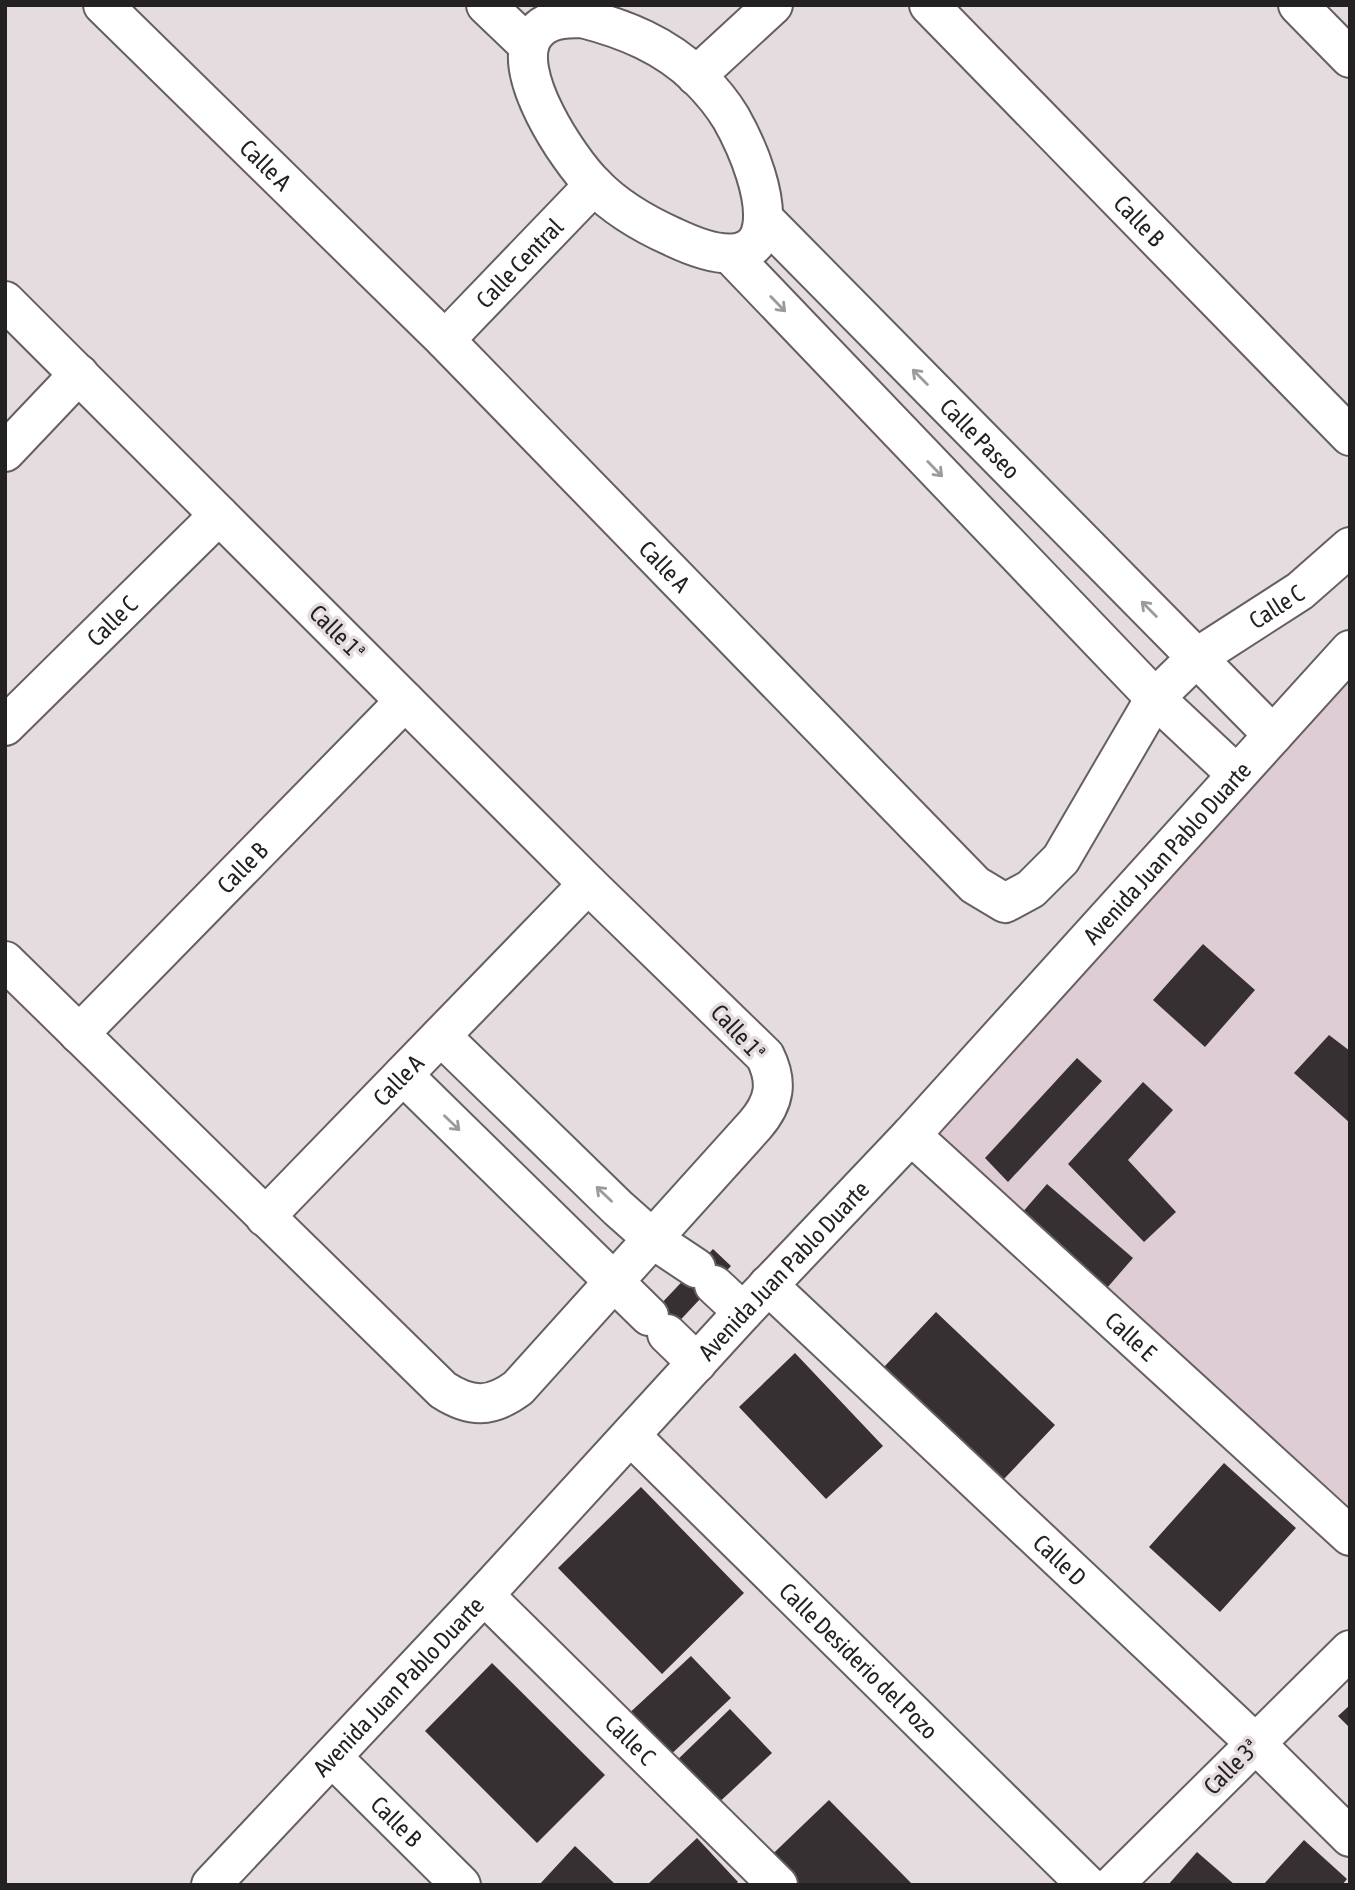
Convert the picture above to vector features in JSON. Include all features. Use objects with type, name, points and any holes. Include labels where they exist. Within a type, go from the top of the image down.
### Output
[{"type":"street","name":"Calle A","points":[[103,5],[445,340],[975,885],[1005,903],[1031,890],[1061,859],[1155,698],[1196,658]]},
{"type":"street","points":[[486,5],[529,46]]},
{"type":"street","points":[[696,75],[772,5]]},
{"type":"street","name":"Calle B","points":[[929,5],[1350,436]]},
{"type":"street","points":[[1298,5],[1350,58]]},
{"type":"street","points":[[555,12],[634,34],[667,52],[696,75],[729,115],[742,139],[760,193],[764,219],[762,233],[755,244],[745,251],[731,255],[691,246],[648,226],[594,185],[569,155],[547,116],[529,69],[529,46],[534,34],[555,12]]},
{"type":"street","name":"Calle Central","points":[[445,340],[594,185]]},
{"type":"street","name":"Calle Paseo","points":[[764,219],[1273,735]]},
{"type":"street","points":[[731,255],[1155,698],[1236,774]]},
{"type":"street","name":"Calle 1ª","points":[[5,301],[765,1056],[772,1069],[772,1099],[765,1113],[654,1240],[518,1388],[505,1398],[489,1404],[473,1404],[457,1399],[443,1390],[5,961]]},
{"type":"street","points":[[5,452],[79,374]]},
{"type":"street","name":"Calle C","points":[[5,726],[219,515]]},
{"type":"street","name":"Calle C","points":[[1196,658],[1300,591],[1350,547]]},
{"type":"street","name":"Avenida Juan Pablo Duarte","points":[[211,1885],[911,1135],[1350,650]]},
{"type":"street","name":"Calle B","points":[[79,1034],[405,701]]},
{"type":"street","name":"Calle A","points":[[265,1217],[589,884]]},
{"type":"street","name":"Calle D","points":[[441,1036],[654,1240],[705,1276],[756,1298],[1255,1743],[1350,1837]]},
{"type":"street","points":[[403,1075],[697,1363]]},
{"type":"street","name":"Calle E","points":[[911,1135],[1350,1536]]},
{"type":"street","name":"Calle Desiderio del Pozo","points":[[631,1436],[1087,1885]]},
{"type":"street","name":"Calle C","points":[[484,1595],[778,1885]]},
{"type":"street","name":"Calle 3ª","points":[[1113,1885],[1350,1650]]},
{"type":"street","name":"Calle B","points":[[332,1757],[460,1885]]},
{"type":"shaded area","points":[[1350,669],[1350,1536],[911,1135]]},
{"type":"building","points":[[1203,944],[1255,990],[1205,1047],[1153,1000]]},
{"type":"building","points":[[1329,1035],[1350,1051],[1350,1123],[1294,1073]]},
{"type":"building","points":[[1077,1058],[1102,1081],[1008,1182],[985,1158]]},
{"type":"building","points":[[1143,1082],[1173,1110],[1128,1160],[1176,1212],[1144,1242],[1068,1164]]},
{"type":"building","points":[[1047,1184],[1133,1258],[1107,1288],[1021,1214]]},
{"type":"building","points":[[713,1249],[731,1266],[656,1346],[638,1328]]},
{"type":"building","points":[[936,1312],[1055,1425],[1003,1480],[884,1367]]},
{"type":"building","points":[[795,1353],[883,1446],[826,1499],[739,1407]]},
{"type":"building","points":[[1224,1463],[1296,1528],[1220,1612],[1149,1547]]},
{"type":"building","points":[[641,1487],[744,1593],[662,1674],[558,1568]]},
{"type":"building","points":[[691,1656],[731,1698],[665,1760],[624,1718]]},
{"type":"building","points":[[492,1663],[605,1775],[537,1843],[425,1731]]},
{"type":"building","points":[[1350,1705],[1350,1728],[1338,1716]]},
{"type":"building","points":[[730,1709],[772,1753],[713,1808],[672,1765]]},
{"type":"building","points":[[829,1800],[913,1885],[776,1885],[759,1867]]},
{"type":"building","points":[[697,1838],[738,1882],[735,1885],[647,1885]]},
{"type":"building","points":[[1304,1840],[1347,1879],[1342,1885],[1263,1885]]},
{"type":"building","points":[[575,1846],[616,1885],[539,1885]]},
{"type":"building","points":[[1197,1852],[1235,1885],[1168,1885]]}]
